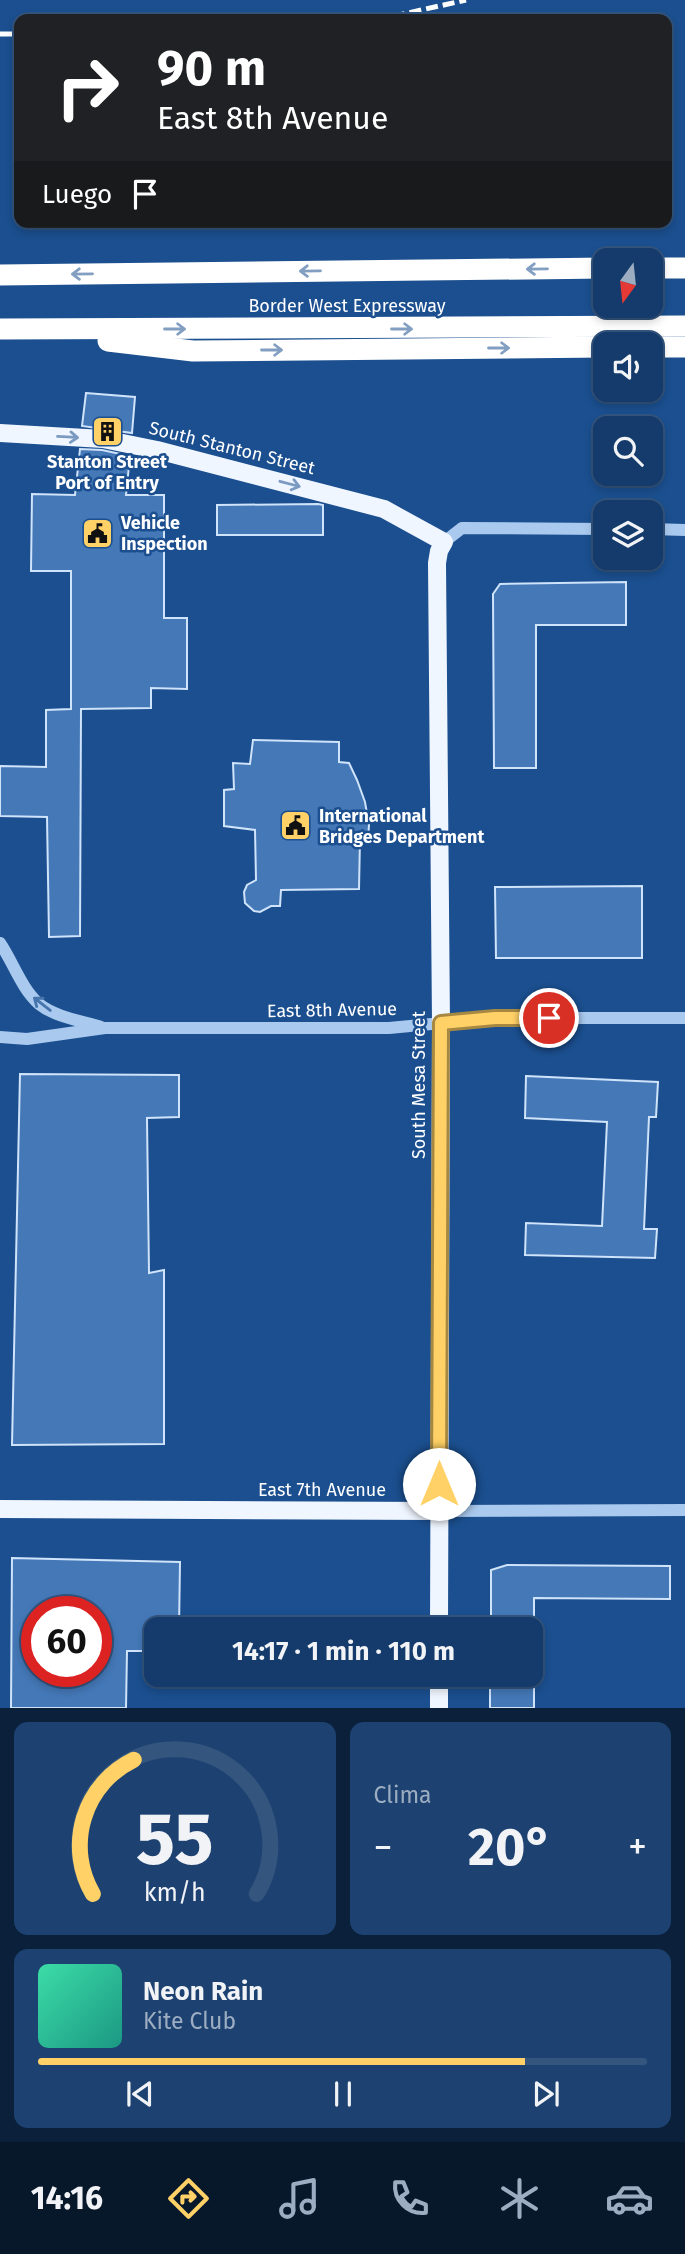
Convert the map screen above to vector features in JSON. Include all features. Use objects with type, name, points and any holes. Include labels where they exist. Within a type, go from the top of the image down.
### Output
[{"type":"highway","name":"Border West Expressway","points":[[0,275],[593,268]]},
{"type":"highway","points":[[663,268],[685,268]]},
{"type":"highway","name":"Border West Expressway","points":[[4,329],[685,326]]},
{"type":"highway","points":[[4,329],[193,351],[593,347]]},
{"type":"highway","points":[[663,347],[685,347]]},
{"type":"main road","name":"South Stanton Street","points":[[0,433],[103,439],[157,450],[384,509],[444,541]]},
{"type":"main road","name":"South Mesa Street","points":[[439,1617],[441,1023],[437,563],[444,541]]},
{"type":"main road","name":"East 7th Avenue","points":[[0,1509],[438,1511]]},
{"type":"main road","points":[[439,1687],[439,1708]]},
{"type":"street","points":[[444,541],[462,528],[593,529]]},
{"type":"street","points":[[663,529],[685,530]]},
{"type":"street","name":"East 8th Avenue","points":[[0,943],[23,985],[40,1004],[51,1012],[105,1028]]},
{"type":"street","name":"East 8th Avenue","points":[[0,1037],[27,1039],[105,1028],[389,1028],[495,1018],[685,1018]]},
{"type":"street","name":"East 7th Avenue","points":[[438,1511],[685,1510]]},
{"type":"building","points":[[86,393],[135,397],[132,433],[82,426]]},
{"type":"building","points":[[80,449],[130,456],[126,495],[164,495],[164,618],[187,618],[187,689],[151,688],[151,708],[81,709],[80,936],[49,937],[47,817],[0,816],[0,766],[46,767],[46,710],[71,709],[71,571],[31,571],[32,494],[75,495]]},
{"type":"building","points":[[217,505],[323,505],[323,535],[217,535]]},
{"type":"building","points":[[626,582],[626,625],[536,625],[536,768],[494,768],[493,594],[500,584]]},
{"type":"building","name":"International Bridges Department","points":[[253,740],[339,742],[339,762],[349,763],[365,802],[369,825],[368,838],[360,838],[359,889],[281,890],[280,906],[271,906],[260,912],[254,911],[245,903],[244,892],[247,885],[256,880],[255,830],[224,826],[224,790],[234,789],[233,763],[250,764]]},
{"type":"building","points":[[642,886],[642,958],[496,958],[495,887]]},
{"type":"building","points":[[20,1074],[179,1075],[179,1117],[147,1118],[149,1273],[164,1270],[164,1444],[12,1445]]},
{"type":"building","points":[[526,1076],[658,1082],[656,1117],[649,1117],[644,1229],[657,1229],[655,1258],[525,1255],[526,1223],[602,1226],[607,1122],[525,1118]]},
{"type":"building","points":[[12,1558],[180,1562],[179,1617],[144,1617],[144,1651],[127,1651],[126,1708],[11,1708]]},
{"type":"building","points":[[507,1565],[670,1566],[670,1599],[534,1598],[534,1617],[491,1617],[491,1570]]},
{"type":"building","points":[[490,1687],[534,1687],[534,1708],[490,1708]]},
{"type":"railway","points":[[403,14],[466,0]]},
{"type":"railway","points":[[0,34],[14,34]]},
{"type":"place","name":"Stanton Street Port of Entry","points":[[107,431]]},
{"type":"place","name":"Vehicle Inspection","points":[[98,533]]},
{"type":"place","name":"International Bridges Department","points":[[296,826]]},
{"type":"route","points":[[439,1484],[441,1023],[495,1018],[549,1018]]}]
